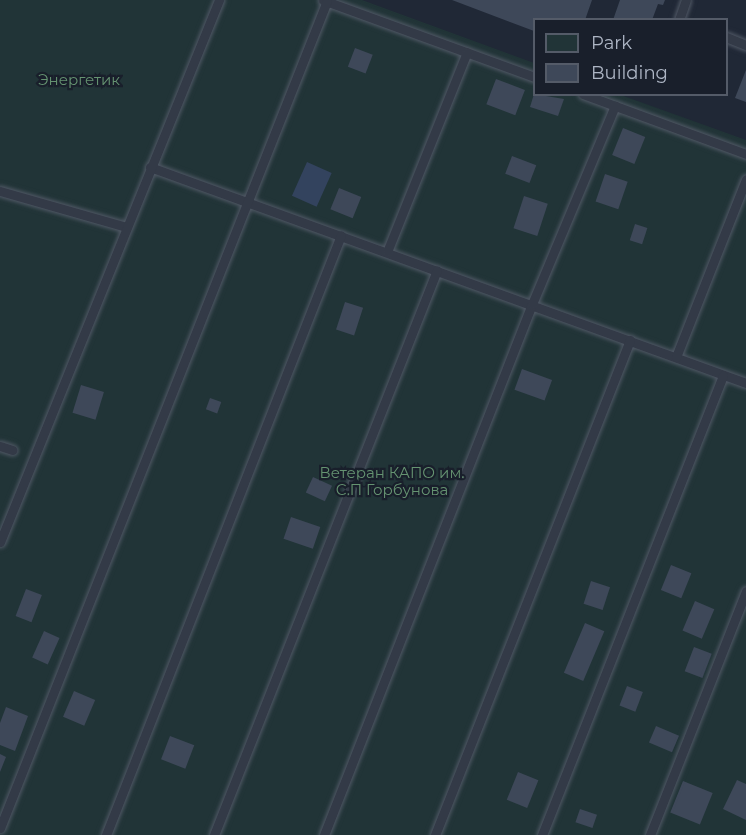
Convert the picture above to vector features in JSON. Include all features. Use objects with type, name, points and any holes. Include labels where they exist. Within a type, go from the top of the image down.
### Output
[{"type":"lane","points":[[0,542],[219,0]]},
{"type":"lane","points":[[680,18],[686,0]]},
{"type":"lane","points":[[0,828],[325,1],[533,77]]},
{"type":"lane","points":[[728,38],[746,45]]},
{"type":"lane","points":[[387,252],[467,52]]},
{"type":"lane","points":[[588,96],[746,154]]},
{"type":"lane","points":[[324,835],[532,304],[615,106]]},
{"type":"lane","points":[[150,167],[746,383]]},
{"type":"lane","points":[[676,357],[746,179]]},
{"type":"lane","points":[[0,191],[126,227]]},
{"type":"lane","points":[[106,835],[341,235]]},
{"type":"lane","points":[[214,835],[437,270]]},
{"type":"lane","points":[[435,835],[630,340]]},
{"type":"lane","points":[[542,835],[723,375]]},
{"type":"lane","points":[[0,446],[12,450]]},
{"type":"lane","points":[[650,835],[746,591]]},
{"type":"green space","name":"Ветеран КАПО им. С.П Горбунова","points":[[0,0],[362,0],[533,63],[533,96],[624,96],[746,140],[746,835],[0,835]]},
{"type":"water","points":[[307,162],[332,173],[317,207],[292,196]]},
{"type":"building","points":[[452,0],[592,0],[586,18],[533,18],[533,31]]},
{"type":"building","points":[[620,0],[665,0],[663,5],[658,4],[653,18],[614,18]]},
{"type":"building","points":[[355,48],[373,55],[366,73],[348,67]]},
{"type":"building","points":[[746,70],[746,102],[735,98]]},
{"type":"building","points":[[496,79],[525,90],[515,115],[486,104]]},
{"type":"building","points":[[533,96],[564,99],[558,116],[530,107]]},
{"type":"building","points":[[623,128],[645,137],[634,164],[612,155]]},
{"type":"building","points":[[512,156],[536,165],[529,183],[505,174]]},
{"type":"building","points":[[605,174],[628,182],[618,209],[596,201]]},
{"type":"building","points":[[339,188],[361,197],[353,218],[330,209]]},
{"type":"building","points":[[524,196],[548,204],[537,236],[513,228]]},
{"type":"building","points":[[635,224],[647,228],[642,244],[630,240]]},
{"type":"building","points":[[345,302],[363,308],[354,335],[336,330]]},
{"type":"building","points":[[522,369],[552,380],[545,401],[514,390]]},
{"type":"building","points":[[81,385],[104,392],[95,420],[73,413]]},
{"type":"building","points":[[210,398],[221,402],[217,413],[206,409]]},
{"type":"building","points":[[313,477],[332,486],[325,501],[306,492]]},
{"type":"building","points":[[291,517],[320,527],[313,549],[284,539]]},
{"type":"building","points":[[671,565],[691,573],[681,598],[661,590]]},
{"type":"building","points":[[591,581],[610,587],[603,610],[584,604]]},
{"type":"building","points":[[26,589],[42,595],[31,622],[16,616]]},
{"type":"building","points":[[695,601],[714,609],[702,639],[682,630]]},
{"type":"building","points":[[585,623],[604,631],[583,681],[564,673]]},
{"type":"building","points":[[44,631],[60,638],[48,664],[32,657]]},
{"type":"building","points":[[694,647],[712,654],[702,678],[685,671]]},
{"type":"building","points":[[627,686],[643,692],[635,712],[619,706]]},
{"type":"building","points":[[74,691],[95,700],[84,726],[63,717]]},
{"type":"building","points":[[6,707],[28,716],[15,751],[0,745],[0,723]]},
{"type":"building","points":[[656,726],[679,736],[672,752],[649,743]]},
{"type":"building","points":[[170,736],[194,745],[185,769],[161,759]]},
{"type":"building","points":[[0,754],[6,757],[0,772]]},
{"type":"building","points":[[518,772],[538,780],[527,808],[507,800]]},
{"type":"building","points":[[737,780],[746,784],[746,820],[723,809]]},
{"type":"building","points":[[683,781],[713,793],[700,825],[670,813]]},
{"type":"building","points":[[580,809],[597,815],[592,828],[575,822]]},
{"type":"park label","name":"Энергетик","points":[[79,80]]}]
